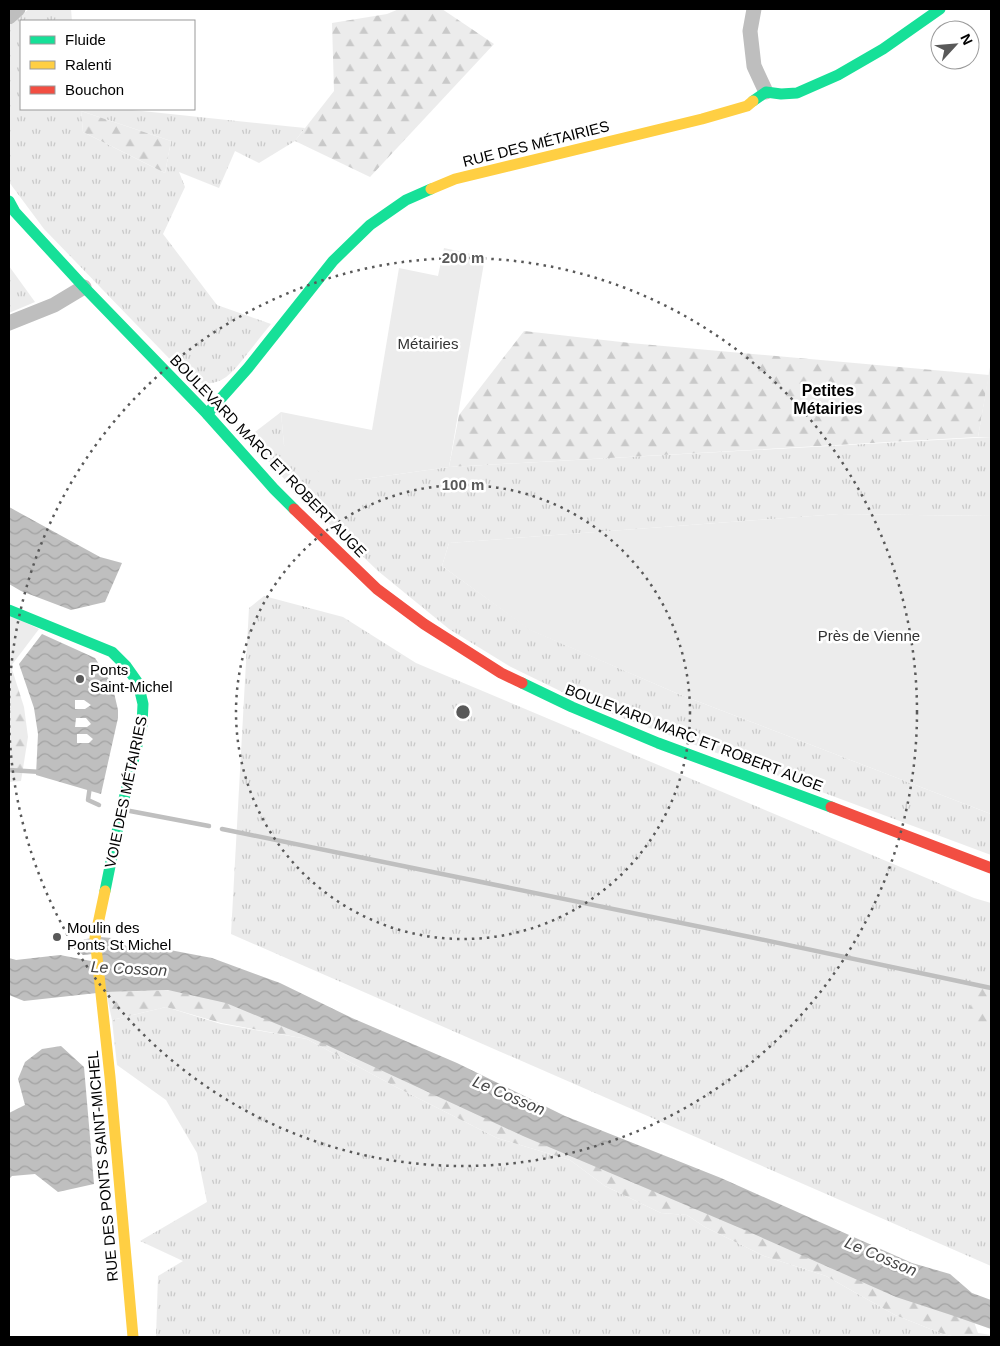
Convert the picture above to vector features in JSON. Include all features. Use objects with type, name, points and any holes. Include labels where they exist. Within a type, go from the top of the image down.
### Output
[{"type":"street","points":[[9,17],[18,9]]},
{"type":"street","points":[[754,9],[750,31],[754,66],[766,92],[779,95],[797,93],[836,76],[880,51],[940,9]]},
{"type":"street","name":"RUE DES MÉTAIRIES","points":[[207,414],[248,368],[333,261],[370,225],[406,200],[455,180],[702,119],[747,106],[766,92]]},
{"type":"street","name":"BOULEVARD MARC ET ROBERT AUGE","points":[[9,201],[16,212],[84,287],[207,414],[274,489],[377,589],[424,624],[502,673],[572,708],[658,743],[991,868]]},
{"type":"street","points":[[9,323],[54,305],[84,287]]},
{"type":"street","name":"VOIE DES MÉTAIRIES","points":[[9,610],[112,652],[126,666],[138,683],[143,704],[142,725],[122,808],[96,938],[100,993]]},
{"type":"street","name":"RUE DES PONTS SAINT-MICHEL","points":[[100,993],[110,1076],[134,1337]]},
{"type":"green space","points":[[29,9],[71,9],[72,20],[20,20],[20,110],[133,110],[305,128],[295,141],[259,163],[235,151],[219,188],[179,172],[185,187],[163,234],[217,305],[271,324],[235,369],[229,375],[216,382],[200,383],[190,380],[44,229],[9,182],[9,26]],"holes":[[[81,111],[171,141],[165,173],[83,132]]]},
{"type":"green space","points":[[399,9],[442,9],[494,44],[370,177],[295,141],[334,91],[332,23],[387,14]]},
{"type":"green space","points":[[81,111],[171,141],[165,173],[83,132]]},
{"type":"green space","name":"Métairies","points":[[444,248],[485,257],[449,467],[357,480],[319,472],[284,445],[281,412],[372,430],[399,268],[438,276]]},
{"type":"green space","points":[[9,266],[35,302],[9,313]]},
{"type":"green space","points":[[524,331],[630,343],[989,375],[978,437],[449,467],[459,415]]},
{"type":"green space","points":[[991,361],[991,437],[978,437]]},
{"type":"green space","points":[[281,412],[284,445],[357,480],[449,467],[991,437],[991,516],[839,514],[449,543],[442,566],[531,630],[676,693],[991,814],[991,855],[593,707],[511,667],[449,629],[378,571],[297,493],[247,438]]},
{"type":"green space","name":"Près de Vienne","points":[[839,514],[991,516],[991,814],[676,693],[530,630],[442,566],[449,543]]},
{"type":"green space","points":[[264,596],[343,617],[416,663],[974,898],[991,903],[991,1266],[231,934],[249,608]]},
{"type":"green space","points":[[9,615],[39,629],[11,666],[9,664]]},
{"type":"green space","points":[[9,664],[24,707],[28,737],[21,781],[9,782]]},
{"type":"green space","points":[[978,981],[991,984],[991,1038],[967,1017]]},
{"type":"green space","points":[[215,989],[973,1319],[978,1333],[991,1335],[991,1337],[956,1337],[943,1334],[895,1315],[826,1276],[764,1256],[705,1227],[687,1215],[661,1213],[605,1186],[570,1160],[497,1138],[307,1039],[221,1023],[166,1007],[112,1020],[106,992]]},
{"type":"green space","points":[[166,1007],[221,1024],[307,1039],[497,1138],[570,1160],[605,1186],[661,1213],[687,1215],[705,1227],[764,1256],[826,1276],[895,1315],[943,1334],[956,1337],[156,1337],[158,1276],[183,1261],[140,1241],[207,1202],[197,1153],[166,1100],[117,1065],[112,1020]]},
{"type":"water","points":[[9,507],[100,557],[122,563],[105,602],[71,610],[21,591],[9,584]]},
{"type":"water","points":[[42,634],[95,658],[112,684],[118,718],[101,794],[36,775],[38,734],[34,708],[19,664]],"holes":[[[75,700],[84,700],[91,705],[85,709],[75,709]],[[76,718],[86,718],[91,724],[87,727],[75,727]],[[77,734],[87,734],[93,739],[89,743],[77,743]]]},
{"type":"water","name":"Le Cosson","points":[[100,937],[112,938],[132,949],[154,947],[212,958],[280,983],[352,1018],[457,1063],[565,1116],[721,1178],[912,1263],[950,1274],[972,1293],[991,1300],[991,1329],[896,1297],[747,1231],[523,1136],[318,1041],[226,1003],[168,990],[106,992],[24,1001],[9,995],[9,958],[16,960],[60,955],[91,961],[102,953],[83,955],[72,944]]},
{"type":"water","points":[[61,1046],[84,1067],[94,1184],[58,1192],[35,1174],[12,1176],[9,1179],[9,1113],[25,1105],[18,1079],[25,1062],[42,1049]]},
{"type":"waterway","points":[[9,770],[41,772]]},
{"type":"waterway","points":[[90,786],[88,800],[99,805]]},
{"type":"waterway","points":[[130,811],[209,826]]},
{"type":"waterway","points":[[222,829],[991,988]]},
{"type":"traffic: fast","points":[[753,101],[766,92],[781,94],[797,93],[838,75],[883,49],[940,9]]},
{"type":"traffic: fast","points":[[207,414],[248,368],[333,261],[370,225],[406,200],[431,189]]},
{"type":"traffic: fast","points":[[9,201],[15,212],[84,287],[207,414],[294,509]]},
{"type":"traffic: fast","points":[[9,610],[112,652],[126,666],[138,683],[143,704],[142,725],[122,807],[105,891]]},
{"type":"traffic: fast","points":[[522,683],[572,707],[658,743],[831,807]]},
{"type":"traffic: slow","points":[[431,189],[455,179],[702,119],[747,106],[753,101]]},
{"type":"traffic: slow","points":[[105,891],[95,938],[110,1077],[133,1337]]},
{"type":"traffic: jam","points":[[294,509],[377,589],[424,624],[501,673],[522,683]]},
{"type":"traffic: jam","points":[[831,807],[991,868]]},
{"type":"place","name":"Ponts Saint-Michel","points":[[80,679]]},
{"type":"place","name":"Moulin des Ponts St Michel","points":[[57,937]]},
{"type":"district","name":"Petites Métairies","points":[[828,399]]}]
